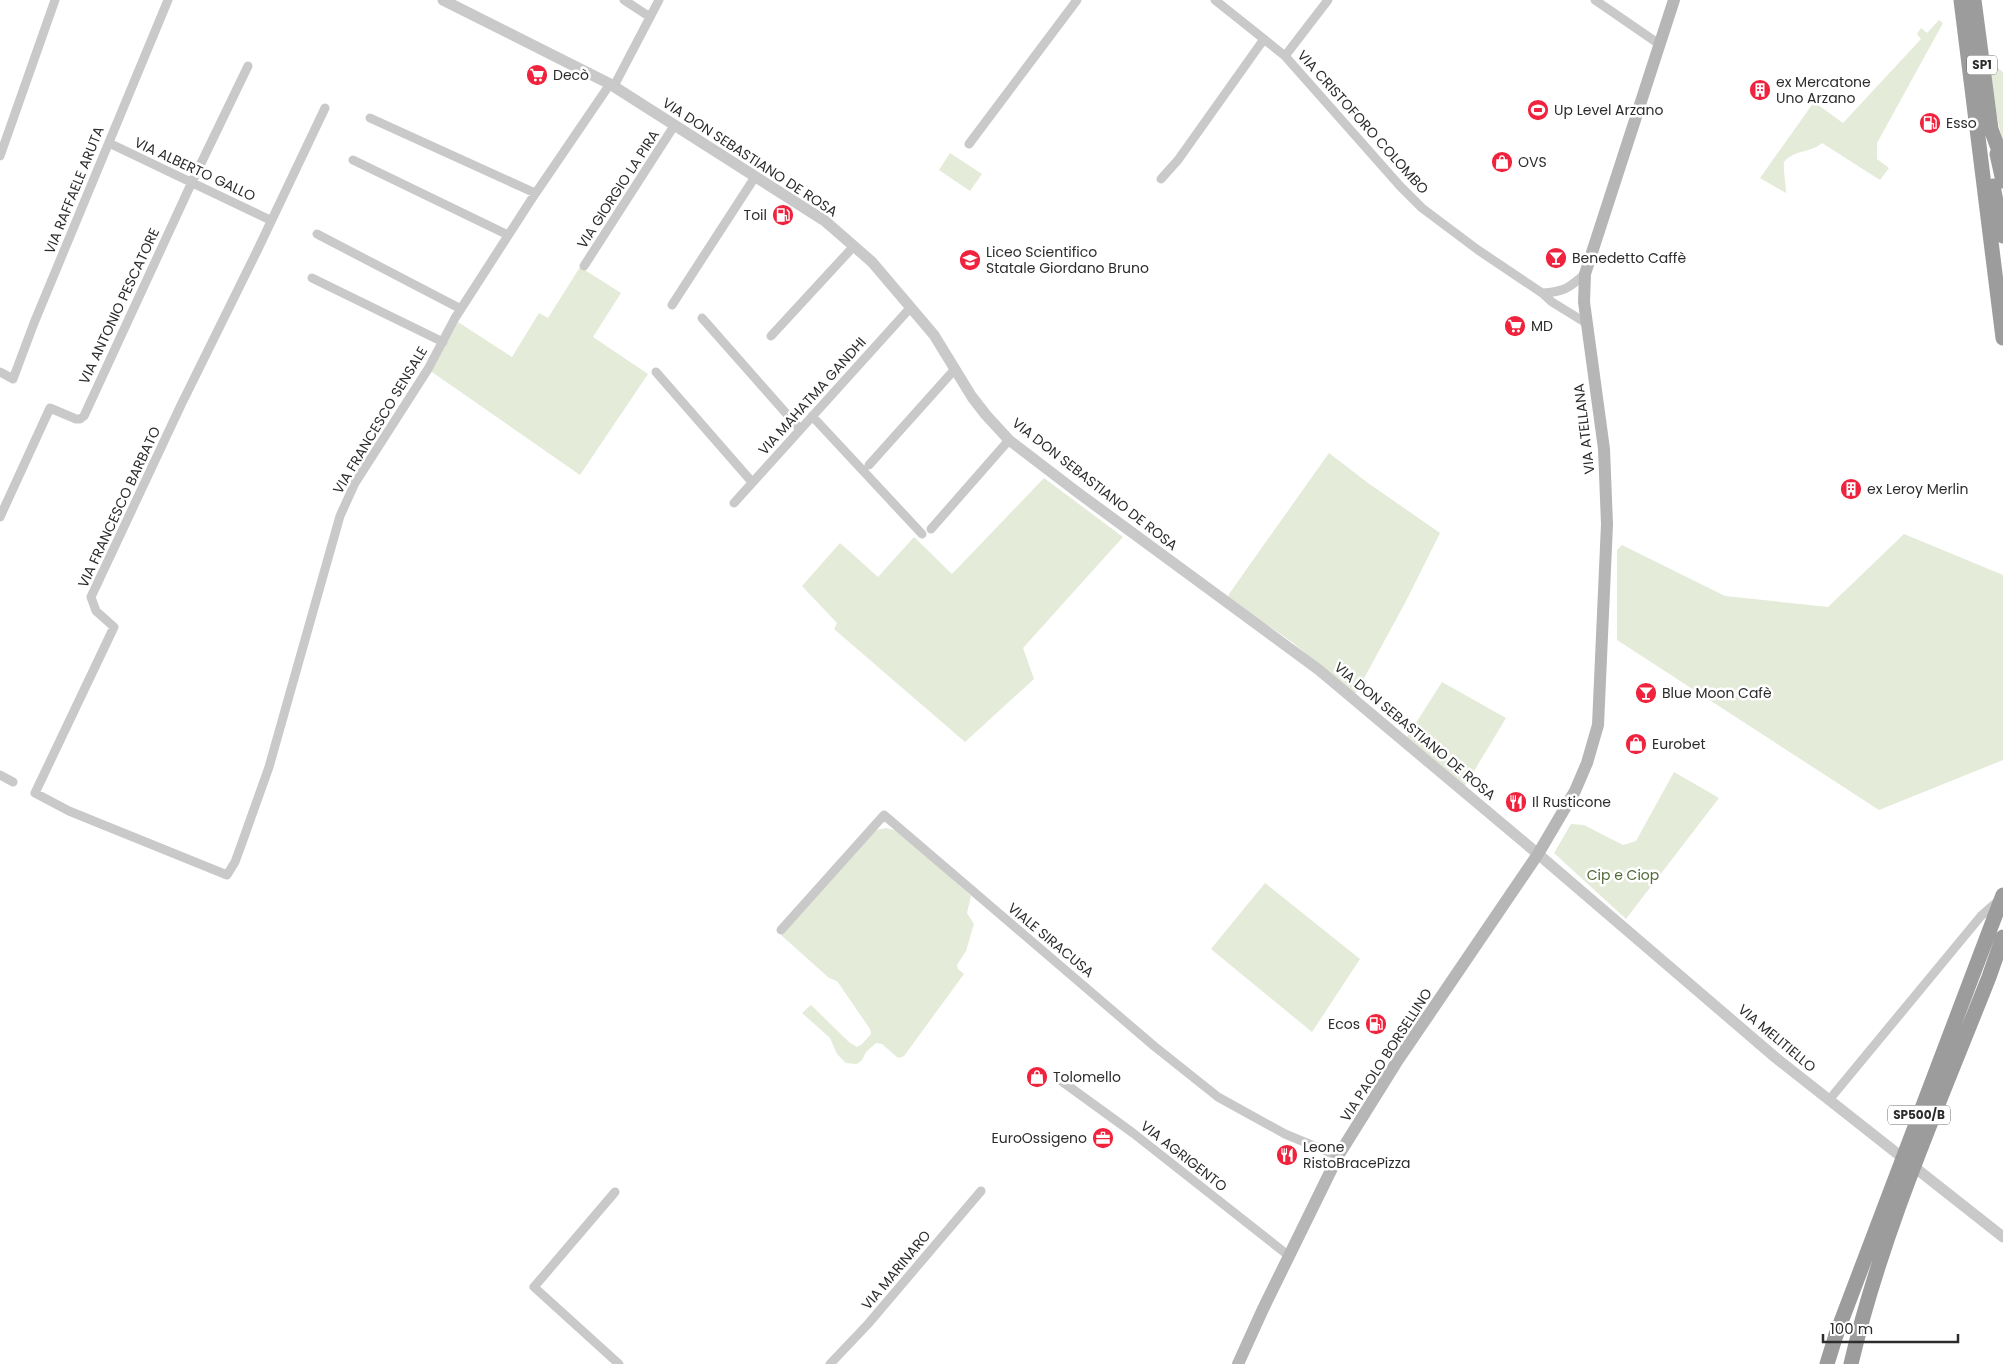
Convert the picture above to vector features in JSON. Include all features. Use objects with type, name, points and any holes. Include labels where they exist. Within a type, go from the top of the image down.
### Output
[{"type":"highway","name":"SP1","points":[[1961,0],[2003,338]]},
{"type":"highway","name":"SP1","points":[[1974,0],[1991,129],[2003,162]]},
{"type":"highway","points":[[1973,89],[2003,236]]},
{"type":"highway","points":[[1991,129],[2003,181]]},
{"type":"highway","name":"SP500/B","points":[[1827,1364],[1884,1207],[2003,896]]},
{"type":"highway","name":"SP500/B","points":[[1850,1364],[1860,1324],[1894,1218],[2003,937]]},
{"type":"main road","name":"VIA ATELLANA","points":[[1538,854],[1575,791],[1587,763],[1598,725],[1607,524],[1604,449],[1586,323],[1584,302],[1585,274],[1674,0]]},
{"type":"main road","name":"VIA PAOLO BORSELLINO","points":[[1238,1364],[1338,1156],[1396,1063],[1538,854]]},
{"type":"street","points":[[0,156],[55,0]]},
{"type":"street","name":"VIA RAFFAELE ARUTA","points":[[0,372],[13,379],[168,0]]},
{"type":"street","name":"VIA DON SEBASTIANO DE ROSA","points":[[443,0],[612,85],[825,221],[872,262],[941,343],[986,415],[1009,440],[1319,670],[1538,854]]},
{"type":"street","points":[[624,0],[650,17]]},
{"type":"street","name":"VIA FRANCESCO SENSALE","points":[[211,870],[227,875],[235,862],[269,767],[340,516],[364,468],[428,369],[461,309],[535,193],[612,85],[659,0]]},
{"type":"street","points":[[970,144],[1077,0]]},
{"type":"street","name":"VIA CRISTOFORO COLOMBO","points":[[1215,0],[1285,56],[1400,186],[1422,208],[1471,245],[1542,292],[1552,302],[1586,323]]},
{"type":"street","points":[[1285,56],[1328,0]]},
{"type":"street","points":[[1595,0],[1659,44]]},
{"type":"street","points":[[1161,179],[1178,160],[1264,39]]},
{"type":"street","name":"VIA ANTONIO PESCATORE","points":[[0,517],[50,408],[80,420],[84,416],[248,66]]},
{"type":"street","name":"VIA FRANCESCO BARBATO","points":[[211,870],[69,811],[35,793],[114,627],[96,611],[91,597],[325,108]]},
{"type":"street","points":[[370,118],[535,193]]},
{"type":"street","name":"VIA GIORGIO LA PIRA","points":[[584,266],[674,126]]},
{"type":"street","name":"VIA ALBERTO GALLO","points":[[108,143],[270,220]]},
{"type":"street","points":[[353,160],[508,235]]},
{"type":"street","points":[[672,305],[755,177]]},
{"type":"street","points":[[317,234],[461,309]]},
{"type":"street","points":[[772,336],[854,246]]},
{"type":"street","points":[[1542,292],[1566,290],[1585,274]]},
{"type":"street","points":[[312,278],[443,342]]},
{"type":"street","name":"VIA MAHATMA GANDHI","points":[[734,503],[910,307]]},
{"type":"street","points":[[702,318],[800,429]]},
{"type":"street","points":[[869,465],[956,369]]},
{"type":"street","points":[[656,372],[752,482]]},
{"type":"street","points":[[812,416],[926,531],[1009,440]]},
{"type":"street","points":[[0,775],[13,782]]},
{"type":"street","name":"VIALE SIRACUSA","points":[[780,930],[884,814],[1154,1046],[1218,1096],[1285,1134],[1338,1156]]},
{"type":"street","name":"VIA MELITIELLO","points":[[1538,854],[1776,1058],[2003,1237]]},
{"type":"street","points":[[1829,1100],[1981,916],[2003,896]]},
{"type":"street","name":"VIA AGRIGENTO","points":[[1060,1080],[1133,1132],[1290,1256]]},
{"type":"street","name":"VIA MARINARO","points":[[830,1364],[868,1324],[980,1191]]},
{"type":"street","points":[[615,1192],[534,1287],[535,1290],[619,1364]]},
{"type":"green space","points":[[1939,20],[1943,23],[1877,143],[1877,159],[1889,168],[1880,180],[1822,143],[1793,155],[1784,162],[1786,193],[1760,178],[1814,102],[1843,123],[1921,39],[1917,34],[1921,28],[1927,33]]},
{"type":"green space","points":[[1989,65],[1995,66],[2003,72],[2003,142],[1998,122]]},
{"type":"green space","points":[[950,153],[982,174],[970,191],[939,170]]},
{"type":"green space","points":[[580,267],[621,293],[593,337],[648,374],[580,475],[429,370],[458,322],[512,357],[539,313],[548,318]]},
{"type":"green space","points":[[1329,453],[1368,483],[1440,533],[1355,695],[1292,642],[1228,598]]},
{"type":"green space","points":[[1044,478],[1123,537],[1023,648],[1034,679],[965,742],[834,629],[837,623],[802,586],[840,543],[878,577],[914,537],[952,574]]},
{"type":"green space","points":[[1904,534],[2003,575],[2003,760],[1879,810],[1617,640],[1617,550],[1622,545],[1725,596],[1828,607]]},
{"type":"green space","points":[[1442,682],[1506,718],[1465,786],[1407,737]]},
{"type":"green space","name":"Cip e Ciop","points":[[1674,772],[1719,798],[1626,919],[1554,853],[1571,824],[1584,825],[1623,845],[1636,841]]},
{"type":"green space","points":[[886,828],[898,831],[971,896],[967,913],[974,924],[966,951],[957,965],[958,969],[964,974],[904,1056],[899,1058],[882,1044],[876,1043],[857,1064],[846,1063],[837,1054],[830,1038],[802,1013],[811,1005],[849,1042],[857,1047],[871,1034],[870,1029],[837,981],[829,978],[781,935],[876,830]]},
{"type":"green space","points":[[1265,883],[1360,959],[1312,1032],[1211,949]]},
{"type":"place","name":"Decò","points":[[537,75]]},
{"type":"place","name":"ex Mercatone Uno Arzano","points":[[1760,90]]},
{"type":"place","name":"Up Level Arzano","points":[[1538,110]]},
{"type":"place","name":"Esso","points":[[1930,123]]},
{"type":"place","name":"OVS","points":[[1502,162]]},
{"type":"place","name":"Toil","points":[[783,215]]},
{"type":"place","name":"Benedetto Caffè","points":[[1556,258]]},
{"type":"place","name":"Liceo Scientifico Statale Giordano Bruno","points":[[970,260]]},
{"type":"place","name":"MD","points":[[1515,326]]},
{"type":"place","name":"ex Leroy Merlin","points":[[1851,489]]},
{"type":"place","name":"Blue Moon Cafè","points":[[1646,693]]},
{"type":"place","name":"Eurobet","points":[[1636,744]]},
{"type":"place","name":"Il Rusticone","points":[[1516,802]]},
{"type":"place","name":"Ecos","points":[[1376,1024]]},
{"type":"place","name":"Tolomello","points":[[1037,1077]]},
{"type":"place","name":"EuroOssigeno","points":[[1103,1138]]},
{"type":"place","name":"Leone RistoBracePizza","points":[[1287,1155]]}]
